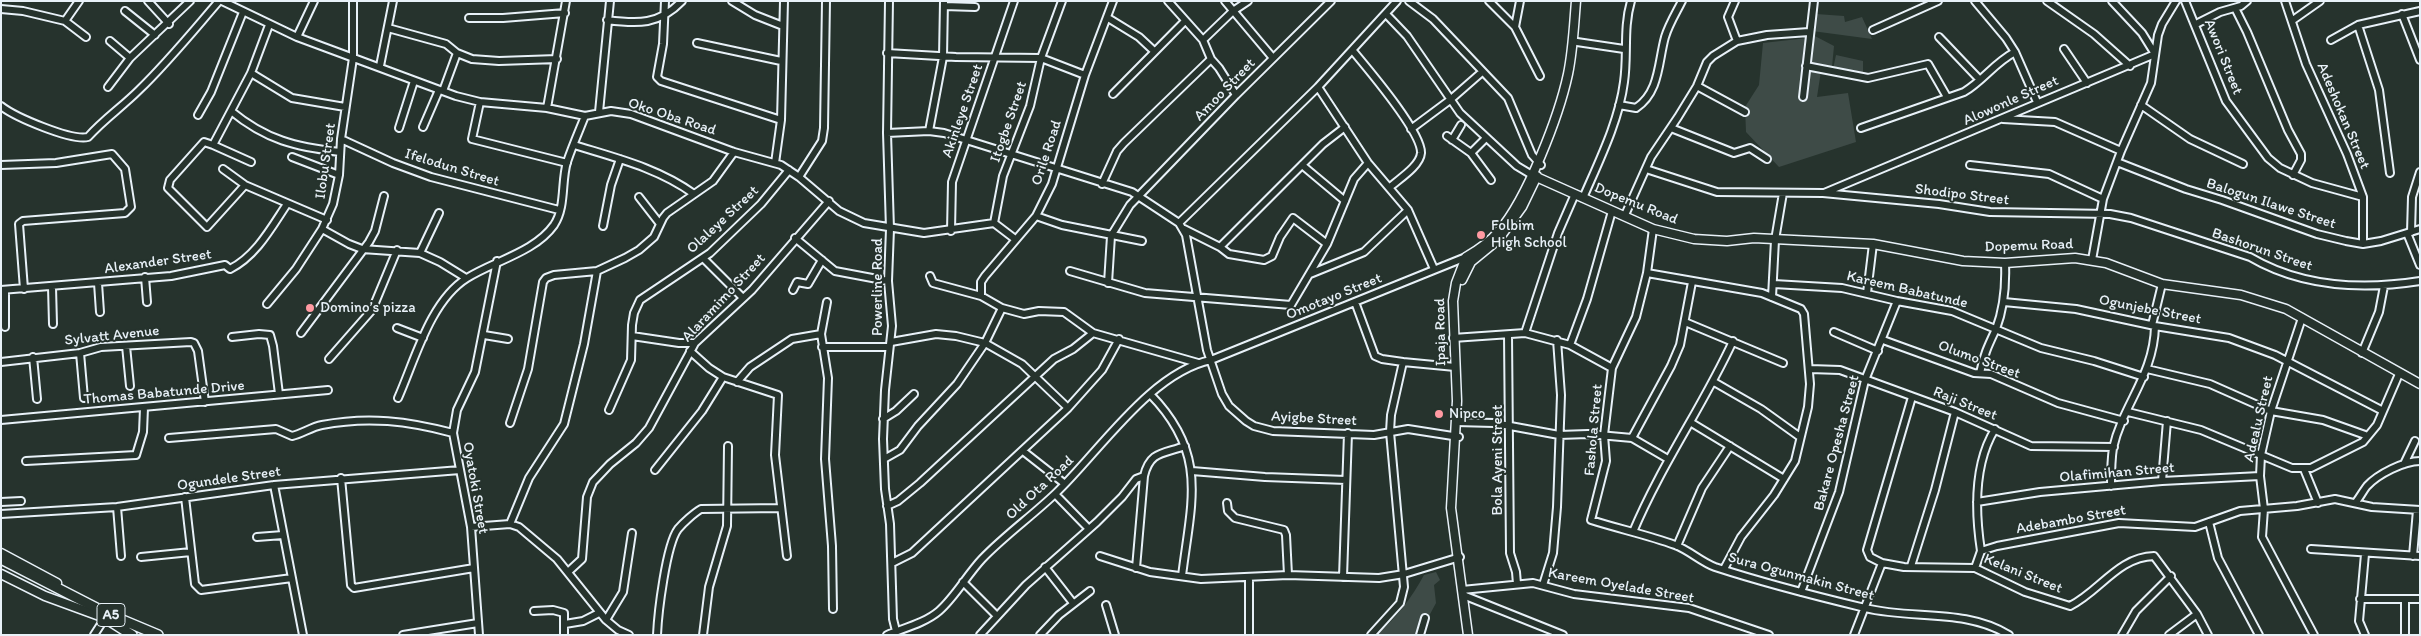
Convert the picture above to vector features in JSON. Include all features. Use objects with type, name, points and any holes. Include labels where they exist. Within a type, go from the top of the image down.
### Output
[{"type":"highway","name":"A5","points":[[1,559],[107,616],[132,635]]},
{"type":"highway","name":"A5","points":[[1,566],[107,616],[158,635]]},
{"type":"main road","points":[[1469,259],[1499,231],[1535,176],[1568,74],[1576,1]]},
{"type":"main road","points":[[1539,164],[1562,110],[1572,75],[1581,1]]},
{"type":"main road","name":"Dopemu Road","points":[[1535,176],[1653,229],[1694,239],[1873,244],[1963,261],[2005,263],[2070,258],[2092,260],[2140,274],[2162,284],[2247,296],[2286,309],[2399,374],[2420,384]]},
{"type":"main road","name":"Ipaja Road","points":[[1469,259],[1455,288],[1458,422],[1451,508],[1458,558],[1473,635]]},
{"type":"main road","name":"Ipaja Road","points":[[1456,338],[1455,366],[1458,422]]},
{"type":"main road","points":[[1,553],[107,616]]},
{"type":"main road","points":[[1,574],[45,596],[107,616]]},
{"type":"main road","name":"Ipaja Road","points":[[1465,593],[1468,635]]},
{"type":"street","points":[[65,21],[79,1]]},
{"type":"street","points":[[148,1],[169,24]]},
{"type":"street","points":[[108,87],[130,58],[155,34],[169,24],[190,1]]},
{"type":"street","points":[[1,106],[12,114],[74,137],[88,137],[106,117],[143,86],[221,1]]},
{"type":"street","name":"Oko Oba Road","points":[[221,1],[297,38],[380,66],[414,81],[480,102],[547,108],[585,116],[599,112],[631,114],[734,152],[775,162],[800,177],[850,219],[890,229],[924,233],[994,224]]},
{"type":"street","points":[[297,38],[314,1]]},
{"type":"street","name":"Ilobu Street","points":[[267,304],[296,270],[322,229],[334,204],[339,175],[345,107],[353,58],[353,1]]},
{"type":"street","points":[[380,66],[393,1]]},
{"type":"street","points":[[547,108],[566,1]]},
{"type":"street","points":[[599,112],[610,1]]},
{"type":"street","points":[[665,1],[664,44],[657,77],[661,81],[781,120]]},
{"type":"street","points":[[607,20],[640,23],[665,17],[682,1]]},
{"type":"street","points":[[775,162],[781,120],[784,1]]},
{"type":"street","points":[[800,177],[822,141],[824,128],[826,1]]},
{"type":"street","name":"Powerline Road","points":[[889,1],[887,53],[890,229],[888,281],[892,326],[883,419],[892,564],[892,612],[896,631]]},
{"type":"street","name":"Akinleye Street","points":[[950,231],[951,190],[994,56],[1014,1]]},
{"type":"street","name":"Itogbe Street","points":[[994,224],[998,200],[1010,155],[1030,106],[1041,58],[1062,1]]},
{"type":"street","name":"Orile Road","points":[[981,296],[982,282],[985,276],[1036,216],[1052,184],[1085,75],[1113,1]]},
{"type":"street","points":[[1168,1],[1184,22],[1203,40],[1211,59],[1236,95]]},
{"type":"street","points":[[1225,1],[1274,58]]},
{"type":"street","points":[[1203,40],[1233,11],[1248,1]]},
{"type":"street","name":"Amoo Street","points":[[1111,236],[1138,196],[1331,1]]},
{"type":"street","points":[[1182,226],[1353,51],[1397,1]]},
{"type":"street","points":[[1409,1],[1433,20],[1508,98],[1539,164]]},
{"type":"street","points":[[1488,1],[1515,28],[1540,76]]},
{"type":"street","points":[[1515,28],[1520,1]]},
{"type":"street","points":[[1584,198],[1619,104],[1626,67],[1624,49],[1631,1]]},
{"type":"street","points":[[1619,104],[1636,108],[1648,96],[1656,78],[1665,36],[1682,1]]},
{"type":"street","points":[[1735,1],[1728,17],[1737,41]]},
{"type":"street","points":[[1803,97],[1814,1]]},
{"type":"street","points":[[1873,30],[1938,1]]},
{"type":"street","points":[[1975,1],[2006,38],[2015,52],[2038,102]]},
{"type":"street","points":[[2046,1],[2094,34],[2130,66]]},
{"type":"street","points":[[2112,1],[2142,33],[2155,54]]},
{"type":"street","points":[[2092,260],[2103,199],[2121,151],[2151,84],[2162,24],[2176,1]]},
{"type":"street","name":"Awori Street","points":[[2186,1],[2226,101],[2268,158],[2292,175],[2329,189],[2362,197]]},
{"type":"street","points":[[2196,24],[2247,1]]},
{"type":"street","name":"Adeshokan Street","points":[[2286,1],[2306,64],[2347,154],[2362,197],[2363,244]]},
{"type":"street","points":[[2293,20],[2320,1]]},
{"type":"street","points":[[734,2],[755,15],[783,26]]},
{"type":"street","points":[[929,131],[943,57],[944,4],[975,6]]},
{"type":"street","points":[[2234,8],[2247,32],[2288,130],[2301,154],[2301,160],[2292,175]]},
{"type":"street","points":[[1,9],[23,11],[65,21],[86,37]]},
{"type":"street","points":[[2331,40],[2358,25],[2420,10]]},
{"type":"street","points":[[125,11],[155,34]]},
{"type":"street","points":[[198,115],[211,92],[243,12]]},
{"type":"street","points":[[469,18],[502,18],[565,13]]},
{"type":"street","points":[[1386,14],[1407,36],[1456,108],[1517,166],[1535,176]]},
{"type":"street","points":[[2402,14],[2420,60]]},
{"type":"street","points":[[1108,18],[1139,37],[1154,51]]},
{"type":"street","points":[[1113,94],[1184,22]]},
{"type":"street","points":[[213,145],[251,73],[268,25]]},
{"type":"street","points":[[2358,25],[2379,90],[2390,173]]},
{"type":"street","points":[[388,28],[446,44],[457,54],[472,59],[499,62],[557,59]]},
{"type":"street","points":[[1625,215],[1651,157],[1697,86],[1707,62],[1712,56],[1737,41],[1767,35],[1810,32]]},
{"type":"street","points":[[1939,37],[1980,80]]},
{"type":"street","points":[[110,41],[130,58]]},
{"type":"street","points":[[1577,42],[1624,49]]},
{"type":"street","points":[[697,43],[781,61]]},
{"type":"street","points":[[2064,49],[2087,82]]},
{"type":"street","points":[[1353,51],[1381,83],[1411,129],[1421,150],[1421,155],[1405,174],[1390,187]]},
{"type":"street","points":[[1861,128],[1964,92],[1980,80],[2001,59],[2015,52]]},
{"type":"street","points":[[887,53],[943,57],[994,56],[1041,58],[1085,75]]},
{"type":"street","points":[[423,127],[457,54]]},
{"type":"street","name":"Alowonle Street","points":[[1823,193],[2155,54]]},
{"type":"street","points":[[1102,184],[1117,151],[1211,59]]},
{"type":"street","points":[[1806,66],[1868,78],[1928,64],[1947,97]]},
{"type":"street","points":[[1411,129],[1450,100],[1482,72]]},
{"type":"street","points":[[251,73],[292,98],[345,107]]},
{"type":"street","points":[[399,128],[414,81]]},
{"type":"street","points":[[1697,86],[1744,112]]},
{"type":"street","points":[[1318,87],[1368,163],[1408,210],[1434,269]]},
{"type":"street","points":[[480,102],[472,139],[566,163]]},
{"type":"street","points":[[2141,105],[2190,139],[2243,164]]},
{"type":"street","points":[[231,112],[274,139],[292,146],[340,152]]},
{"type":"street","points":[[398,398],[424,338],[444,299],[466,278],[532,244],[552,227],[559,210],[566,163],[585,116]]},
{"type":"street","points":[[2003,119],[2055,122],[2121,151]]},
{"type":"street","points":[[1461,125],[1450,138],[1471,153],[1491,180]]},
{"type":"street","points":[[1220,246],[1302,165],[1345,127]]},
{"type":"street","points":[[1671,128],[1734,153],[1750,148],[1767,159]]},
{"type":"street","points":[[887,133],[929,131],[967,139],[1056,170],[1132,192],[1182,226],[1220,246],[1229,254],[1268,258],[1293,218],[1326,244]]},
{"type":"street","points":[[1471,153],[1486,138]]},
{"type":"street","name":"Ifelodun Street","points":[[341,139],[431,178],[559,210]]},
{"type":"street","points":[[244,185],[207,227],[168,188],[170,180],[204,142],[251,162]]},
{"type":"street","points":[[574,145],[620,159],[671,178],[694,194]]},
{"type":"street","points":[[510,424],[528,369],[543,282],[546,278],[554,275],[598,271],[639,250],[654,237],[667,213],[713,181],[734,152]]},
{"type":"street","points":[[1,165],[56,162],[112,154],[125,169],[129,211],[125,213],[23,221],[19,224],[24,289]]},
{"type":"street","points":[[292,157],[339,175]]},
{"type":"street","points":[[603,226],[611,185],[620,159]]},
{"type":"street","name":"Balogun Ilawe Street","points":[[2117,162],[2156,179],[2222,200],[2299,228],[2363,244],[2420,229]]},
{"type":"street","points":[[1070,271],[1145,293],[1198,299],[1291,305],[1326,244],[1354,179],[1368,163]]},
{"type":"street","points":[[1302,165],[1345,201]]},
{"type":"street","points":[[1970,165],[2049,174],[2103,199]]},
{"type":"street","points":[[222,169],[244,185],[327,220]]},
{"type":"street","name":"Shodipo Street","points":[[1646,169],[1717,192],[1823,193],[1939,204],[1990,212],[2099,214]]},
{"type":"street","name":"Olaleye Street","points":[[609,410],[630,365],[634,313],[644,296],[704,259],[761,204],[789,170]]},
{"type":"street","points":[[2420,172],[2412,197],[2409,233],[2420,264]]},
{"type":"street","points":[[1772,296],[1775,240],[1783,193]]},
{"type":"street","points":[[1526,333],[1558,233],[1575,194]]},
{"type":"street","points":[[301,333],[375,231],[384,196]]},
{"type":"street","points":[[639,196],[660,224]]},
{"type":"street","name":"Alaramimo Street","points":[[568,572],[582,559],[587,500],[593,482],[650,428],[695,343],[752,290],[795,238],[829,201]]},
{"type":"street","name":"Alexander Street","points":[[3,290],[171,276],[242,263],[254,251],[286,204]]},
{"type":"street","points":[[1310,274],[1364,252],[1408,210]]},
{"type":"street","points":[[1570,345],[1587,299],[1612,211]]},
{"type":"street","points":[[420,253],[439,213]]},
{"type":"street","name":"Bashorun Street","points":[[2099,214],[2132,218],[2250,257],[2267,267],[2300,278],[2336,285],[2384,286],[2420,281]]},
{"type":"street","points":[[1036,216],[1062,225],[1142,241]]},
{"type":"street","points":[[994,224],[1015,239]]},
{"type":"street","name":"Ayigbe Street","points":[[1182,226],[1203,330],[1222,394],[1229,406],[1254,426],[1273,431],[1374,435],[1408,429],[1457,437]]},
{"type":"street","points":[[322,229],[362,249],[420,253],[440,262],[466,278]]},
{"type":"street","name":"Fashola Street","points":[[1591,520],[1606,461],[1604,435],[1612,368],[1636,317],[1647,273],[1653,229]]},
{"type":"street","points":[[1108,283],[1111,236]]},
{"type":"street","points":[[795,238],[835,271],[844,275],[888,281]]},
{"type":"street","points":[[1867,293],[1873,244]]},
{"type":"street","points":[[329,359],[372,310],[397,250]]},
{"type":"street","points":[[704,259],[742,298]]},
{"type":"street","name":"Omotayo Street","points":[[1211,360],[1434,269],[1469,259]]},
{"type":"street","points":[[793,290],[797,282],[808,284],[822,260]]},
{"type":"street","name":"Oyatoki Street","points":[[479,635],[471,527],[454,429],[457,410],[475,372],[497,262]]},
{"type":"street","points":[[1980,373],[1985,350],[1996,328],[2004,302],[2005,263]]},
{"type":"street","points":[[510,524],[535,468],[564,424],[584,344],[598,271]]},
{"type":"street","points":[[1647,273],[1772,296],[1803,312],[1810,369],[1808,402],[1795,460],[1784,479],[1741,537],[1724,568]]},
{"type":"street","points":[[930,276],[933,283],[981,296],[1002,308],[1024,314],[1040,311],[1064,312],[1093,333],[1198,363]]},
{"type":"street","points":[[145,278],[147,302]]},
{"type":"street","points":[[1632,438],[1671,366],[1685,322],[1692,282]]},
{"type":"street","points":[[98,283],[100,312]]},
{"type":"street","name":"Kareem Babatunde","points":[[1774,284],[1842,288],[1952,311],[2041,348],[2094,361],[2144,377]]},
{"type":"street","points":[[2111,486],[2114,447],[2144,377],[2153,348],[2153,325],[2162,284]]},
{"type":"street","points":[[2362,353],[2379,312],[2384,286]]},
{"type":"street","points":[[52,287],[53,324]]},
{"type":"street","points":[[3,290],[6,327]]},
{"type":"street","name":"Bakare Opesha Street","points":[[1801,592],[1838,492],[1865,380],[1883,340],[1897,301]]},
{"type":"street","points":[[827,302],[821,334],[828,378],[825,459],[832,546],[833,609]]},
{"type":"street","points":[[1355,302],[1375,356],[1403,362],[1455,366]]},
{"type":"street","name":"Ogunjebe Street","points":[[2004,302],[2076,309],[2229,338],[2275,355],[2384,410]]},
{"type":"street","points":[[884,459],[895,454],[906,443],[918,426],[952,390],[985,343],[1002,308]]},
{"type":"street","name":"Adealu Street","points":[[2302,318],[2271,411],[2261,455],[2260,476],[2264,510],[2262,537],[2314,635]]},
{"type":"street","points":[[1685,322],[1783,363]]},
{"type":"street","points":[[397,328],[424,338]]},
{"type":"street","points":[[1834,332],[1878,351]]},
{"type":"street","points":[[888,506],[898,501],[920,483],[1054,359],[1073,349],[1093,333]]},
{"type":"street","points":[[1456,338],[1526,333],[1570,345],[1612,368]]},
{"type":"street","points":[[232,337],[259,334],[270,335],[279,394]]},
{"type":"street","points":[[484,334],[508,339]]},
{"type":"street","points":[[737,382],[750,366],[792,339],[821,334]]},
{"type":"street","points":[[822,347],[890,345],[936,334],[956,336],[985,343],[1022,364],[1034,378],[1068,408]]},
{"type":"street","name":"Bola Ayeni Street","points":[[1508,335],[1510,553],[1516,572],[1517,584]]},
{"type":"street","points":[[632,336],[667,342],[695,343]]},
{"type":"street","points":[[892,564],[912,553],[1068,408],[1102,370],[1119,339]]},
{"type":"street","points":[[1543,585],[1553,552],[1557,507],[1561,395],[1557,340]]},
{"type":"street","name":"Olumo Street","points":[[1883,340],[1974,373],[1991,374],[2058,403],[2124,420]]},
{"type":"street","points":[[1633,532],[1668,459],[1714,382],[1733,341]]},
{"type":"street","name":"Sylvatt Avenue","points":[[1,362],[80,353],[101,347],[194,343],[198,351],[205,402]]},
{"type":"street","points":[[126,346],[130,386]]},
{"type":"street","points":[[690,351],[723,377],[778,395],[775,455],[787,556]]},
{"type":"street","points":[[80,353],[84,398]]},
{"type":"street","points":[[33,357],[37,400]]},
{"type":"street","name":"Old Ota Road","points":[[887,635],[921,621],[939,611],[988,553],[1055,494],[1150,394],[1171,378],[1198,363],[1211,360]]},
{"type":"street","points":[[1371,635],[1400,603],[1404,587],[1390,432],[1391,415],[1403,362]]},
{"type":"street","name":"Raji Street","points":[[1810,369],[1840,370],[1955,412],[2023,443],[2037,447],[2114,447]]},
{"type":"street","points":[[2147,369],[2210,384],[2271,411],[2323,420],[2368,436]]},
{"type":"street","points":[[2128,412],[2201,430],[2292,468],[2304,469],[2311,468],[2355,448],[2368,436],[2377,425],[2399,374]]},
{"type":"street","points":[[655,470],[702,411],[723,377]]},
{"type":"street","points":[[1714,382],[1761,410],[1800,437]]},
{"type":"street","name":"Thomas Babatunde Drive","points":[[1,420],[328,390]]},
{"type":"street","points":[[883,419],[896,411],[914,394]]},
{"type":"street","points":[[1150,394],[1161,406],[1185,446],[1192,471],[1192,492],[1182,576]]},
{"type":"street","points":[[1854,635],[1866,609],[1882,563],[1870,557],[1867,550],[1912,397]]},
{"type":"street","points":[[26,461],[136,455],[143,432],[144,408]]},
{"type":"street","points":[[1911,566],[1955,412]]},
{"type":"street","points":[[169,438],[276,429],[292,436],[318,426],[372,419],[454,429]]},
{"type":"street","points":[[2162,481],[2167,421]]},
{"type":"street","points":[[1458,422],[1510,426],[1559,435],[1604,435],[1632,438],[1668,459]]},
{"type":"street","points":[[1690,422],[1784,479]]},
{"type":"street","points":[[1975,568],[1981,551],[1977,532],[1977,502],[1983,455],[1995,429]]},
{"type":"street","points":[[1343,577],[1348,433]]},
{"type":"street","points":[[2404,464],[2414,441]]},
{"type":"street","points":[[703,635],[709,588],[727,526],[728,446]]},
{"type":"street","points":[[1136,568],[1144,476],[1150,459],[1185,446]]},
{"type":"street","points":[[1677,546],[1702,488],[1730,446]]},
{"type":"street","points":[[1023,450],[1065,484]]},
{"type":"street","points":[[2356,502],[2368,485],[2404,464],[2420,461]]},
{"type":"street","points":[[2304,469],[2318,503]]},
{"type":"street","name":"Ogundele Street","points":[[1,514],[117,507],[274,485],[341,478],[460,470]]},
{"type":"street","points":[[1192,471],[1265,477],[1346,480]]},
{"type":"street","points":[[980,635],[1045,567],[1089,529],[1136,479],[1144,476]]},
{"type":"street","name":"Olafimihan Street","points":[[1977,502],[2040,492],[2162,481],[2260,476]]},
{"type":"street","points":[[341,478],[351,585],[354,588],[474,568]]},
{"type":"street","points":[[274,485],[303,635]]},
{"type":"street","points":[[1055,494],[1089,529]]},
{"type":"street","points":[[185,498],[195,584],[201,590],[292,578]]},
{"type":"street","name":"Adebambo Street","points":[[1981,551],[1997,546],[2119,522],[2140,522],[2180,528],[2201,526],[2240,511],[2264,510],[2335,499],[2356,502],[2372,507],[2418,510]]},
{"type":"street","points":[[1,502],[21,501]]},
{"type":"street","points":[[1227,502],[1228,511],[1235,518],[1279,527],[1284,530],[1286,535],[1288,575]]},
{"type":"street","points":[[117,507],[121,556]]},
{"type":"street","points":[[657,635],[660,604],[677,532],[701,509],[781,508]]},
{"type":"street","points":[[2311,548],[2365,554],[2416,556],[2418,510]]},
{"type":"street","name":"Sura Ogunmakin Street","points":[[1591,520],[1677,546],[1714,566],[1801,592],[1866,609],[1925,616],[1953,616],[1979,621],[2009,635]]},
{"type":"street","points":[[2209,522],[2218,558],[2259,635]]},
{"type":"street","points":[[471,527],[510,524],[520,527],[540,542],[568,572],[606,620],[618,630],[629,635]]},
{"type":"street","points":[[606,620],[623,592],[632,533]]},
{"type":"street","points":[[257,537],[283,535]]},
{"type":"street","points":[[141,557],[192,552]]},
{"type":"street","points":[[2365,554],[2359,621],[2365,635]]},
{"type":"street","points":[[1100,556],[1136,568],[1201,579],[1288,575],[1379,578],[1404,574],[1458,558]]},
{"type":"street","name":"Kelani Street","points":[[1882,563],[1975,568],[2025,592],[2070,606],[2085,598],[2116,569],[2128,562],[2154,556],[2197,614],[2208,635]]},
{"type":"street","points":[[1045,567],[1073,603]]},
{"type":"street","points":[[2122,635],[2136,611],[2170,576]]},
{"type":"street","points":[[1249,577],[1249,635]]},
{"type":"street","points":[[963,582],[997,616]]},
{"type":"street","name":"Kareem Oyelade Street","points":[[1465,593],[1517,584],[1543,585],[1574,594],[1689,608],[1769,635]]},
{"type":"street","points":[[1040,635],[1073,603],[1090,591]]},
{"type":"street","points":[[1465,593],[1563,635]]},
{"type":"street","points":[[2405,599],[2405,635]]},
{"type":"street","points":[[2360,600],[2420,599]]},
{"type":"street","points":[[1106,605],[1116,635]]},
{"type":"street","points":[[534,611],[553,610],[564,613],[564,635]]},
{"type":"street","points":[[565,624],[583,621],[599,612]]},
{"type":"street","points":[[2169,635],[2197,614]]},
{"type":"street","points":[[94,635],[107,616]]},
{"type":"street","points":[[1420,635],[1425,618]]},
{"type":"street","points":[[403,635],[478,623]]},
{"type":"shaded area","points":[[1816,14],[1844,16],[1845,22],[1862,17],[1872,39],[1812,31]]},
{"type":"shaded area","points":[[1813,35],[1834,46],[1832,67],[1809,63]]},
{"type":"shaded area","points":[[1807,38],[1799,99],[1805,98],[1809,69],[1821,71],[1817,97],[1848,93],[1856,142],[1779,167],[1746,132],[1745,107],[1759,85],[1763,43]]},
{"type":"shaded area","points":[[1836,55],[1863,61],[1863,74],[1833,69]]},
{"type":"shaded area","points":[[1436,572],[1440,580],[1434,585],[1436,603],[1421,631],[1413,635],[1376,635],[1403,607],[1424,575]]},
{"type":"place","name":"Folbim High School","points":[[1481,235]]},
{"type":"place","name":"Domino’s pizza","points":[[310,308]]},
{"type":"place","name":"Nipco","points":[[1439,414]]}]
